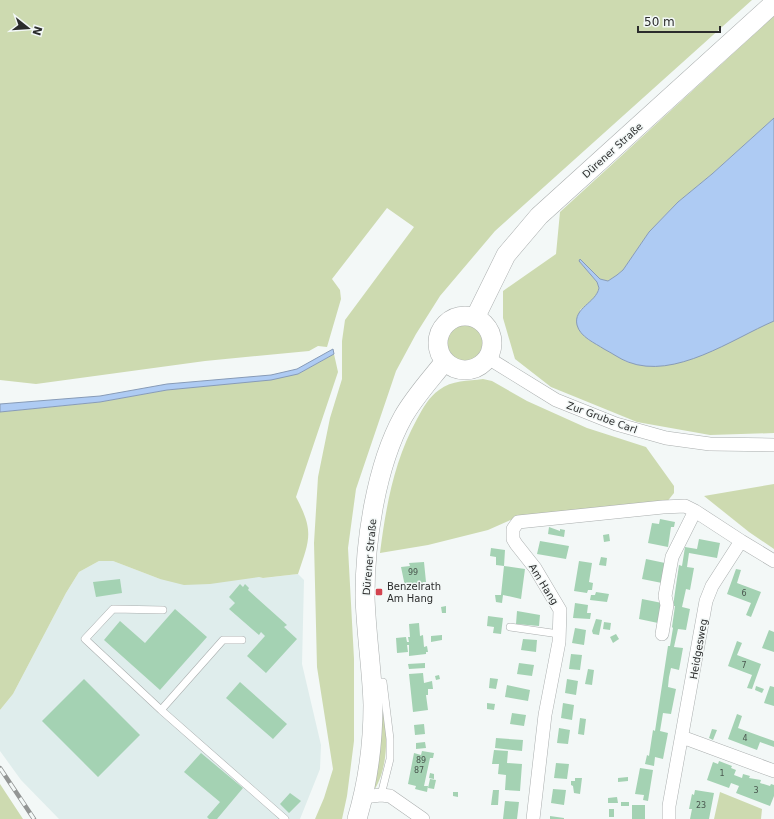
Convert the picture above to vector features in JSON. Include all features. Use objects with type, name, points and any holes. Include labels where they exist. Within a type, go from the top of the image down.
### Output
[{"type":"main road","name":"Dürener Straße","points":[[476,318],[506,255],[539,216],[774,3]]},
{"type":"main road","points":[[461,316],[476,318],[483,323],[491,334],[492,346],[488,358],[479,367],[466,370],[456,368],[445,361],[439,350],[439,340],[442,329],[451,320],[461,316]]},
{"type":"main road","name":"Dürener Straße","points":[[357,819],[372,796],[368,772],[372,726],[366,583],[370,530],[378,481],[403,417],[419,393],[445,361]]},
{"type":"street","name":"Zur Grube Carl","points":[[488,358],[556,400],[616,424],[673,439],[710,444],[774,445]]},
{"type":"street","name":"Am Hang","points":[[533,819],[545,715],[559,634],[560,610],[547,586],[513,538],[513,528],[515,524],[518,522],[663,506],[690,509]]},
{"type":"street","points":[[662,634],[667,606],[665,596],[672,557],[690,509],[774,561]]},
{"type":"street","name":"Heidgesweg","points":[[669,819],[669,806],[706,600],[712,586],[741,541]]},
{"type":"street","points":[[682,737],[774,771]]},
{"type":"street","points":[[372,796],[390,796],[423,819]]},
{"type":"lane","points":[[163,610],[113,608],[85,640],[161,710],[285,819]]},
{"type":"lane","points":[[510,627],[559,634]]},
{"type":"lane","points":[[161,710],[223,640],[242,640]]},
{"type":"shaded area","points":[[99,561],[113,561],[160,579],[264,578],[298,574],[304,580],[302,664],[321,745],[320,769],[300,819],[59,819],[21,780],[0,751],[0,710],[13,694],[66,593],[79,572]]},
{"type":"green space","points":[[0,0],[752,0],[495,231],[440,296],[416,334],[396,371],[356,489],[348,548],[354,659],[354,741],[347,796],[342,819],[315,819],[324,798],[333,769],[317,667],[314,543],[318,477],[330,418],[342,379],[342,341],[345,320],[414,227],[387,208],[332,279],[340,290],[341,299],[327,347],[318,346],[309,351],[205,361],[36,384],[0,380]]},
{"type":"green space","points":[[774,16],[774,118],[712,174],[678,202],[649,232],[623,270],[617,275],[608,281],[600,279],[579,261],[597,282],[599,288],[595,298],[580,310],[580,332],[589,340],[627,362],[644,366],[667,365],[774,321],[774,433],[710,435],[637,422],[551,387],[515,359],[503,318],[503,291],[556,254],[560,212]]},
{"type":"green space","points":[[466,323],[479,329],[485,342],[479,355],[466,361],[453,355],[447,342],[453,329]]},
{"type":"green space","points":[[334,354],[338,372],[296,497],[306,518],[308,527],[307,543],[298,574],[263,578],[259,577],[210,584],[184,585],[160,579],[113,561],[99,561],[79,572],[66,593],[13,694],[0,710],[0,412],[100,402],[167,390],[298,374]]},
{"type":"green space","points":[[483,379],[492,381],[527,401],[587,428],[646,447],[674,486],[674,493],[666,503],[515,518],[488,530],[428,545],[380,553],[388,501],[397,467],[409,435],[426,403],[439,390],[449,384]]},
{"type":"green space","points":[[774,484],[774,549],[749,532],[704,496]]},
{"type":"green space","points":[[384,708],[386,728],[385,760],[380,780],[375,789],[372,788],[380,709]]},
{"type":"green space","points":[[0,784],[23,819],[0,819]]},
{"type":"green space","points":[[720,792],[762,809],[761,819],[714,819]]},
{"type":"water","points":[[774,118],[774,321],[703,355],[684,362],[665,366],[646,366],[628,362],[584,336],[577,325],[578,314],[594,298],[599,288],[597,282],[579,261],[580,259],[600,279],[608,281],[617,275],[623,270],[649,232],[678,202],[712,174]]},
{"type":"water","points":[[333,349],[334,354],[298,374],[271,380],[167,390],[100,402],[0,412],[0,404],[100,396],[167,384],[271,375],[297,369]]},
{"type":"building","points":[[660,519],[675,522],[674,527],[671,527],[668,547],[648,543],[652,523],[659,524]]},
{"type":"building","points":[[549,527],[560,531],[560,529],[565,530],[564,537],[548,534]]},
{"type":"building","points":[[609,534],[610,541],[604,542],[603,535]]},
{"type":"building","points":[[699,539],[720,543],[717,558],[689,553],[687,567],[694,568],[690,590],[686,589],[682,607],[690,609],[686,630],[678,629],[674,647],[683,648],[679,670],[671,668],[668,687],[676,689],[671,714],[663,713],[660,731],[668,733],[663,759],[655,757],[654,766],[645,764],[647,755],[649,756],[653,730],[655,731],[668,646],[670,646],[675,606],[673,606],[679,565],[682,566],[685,547],[697,549]]},
{"type":"building","points":[[540,541],[569,546],[566,559],[537,554]]},
{"type":"building","points":[[491,548],[505,550],[504,566],[496,565],[496,557],[490,556]]},
{"type":"building","points":[[601,557],[607,558],[606,566],[599,565]]},
{"type":"building","points":[[646,559],[665,563],[662,583],[642,579]]},
{"type":"building","points":[[579,561],[592,563],[589,582],[593,583],[592,590],[588,590],[587,593],[574,591]]},
{"type":"building","points":[[424,562],[426,582],[423,582],[423,585],[415,586],[415,590],[406,591],[401,567],[410,566],[409,563]]},
{"type":"building","points":[[504,566],[525,569],[521,599],[503,595],[502,603],[496,602],[495,595],[501,595]]},
{"type":"building","points":[[736,569],[741,570],[737,583],[761,592],[751,617],[746,615],[751,603],[727,594]]},
{"type":"building","points":[[120,579],[122,593],[96,597],[93,582]]},
{"type":"building","points":[[240,584],[243,587],[245,584],[249,588],[248,590],[287,625],[284,627],[297,639],[266,673],[247,656],[265,636],[261,632],[259,635],[229,609],[235,603],[229,597]]},
{"type":"building","points":[[596,592],[609,594],[607,602],[590,600],[591,595],[595,595]]},
{"type":"building","points":[[642,599],[662,603],[658,623],[639,619]]},
{"type":"building","points":[[575,603],[588,605],[587,613],[591,613],[590,619],[573,618]]},
{"type":"building","points":[[446,606],[446,613],[442,613],[441,607]]},
{"type":"building","points":[[175,609],[207,637],[160,690],[104,640],[120,621],[145,643]]},
{"type":"building","points":[[517,611],[540,615],[539,626],[516,624]]},
{"type":"building","points":[[488,616],[503,618],[501,634],[493,633],[494,627],[487,626]]},
{"type":"building","points":[[596,619],[602,620],[599,635],[593,634],[592,631]]},
{"type":"building","points":[[604,622],[611,623],[610,630],[603,629]]},
{"type":"building","points":[[419,623],[420,636],[423,635],[424,647],[427,646],[428,652],[426,652],[426,654],[409,656],[409,645],[407,645],[408,652],[397,653],[396,638],[406,637],[407,642],[409,642],[409,624]]},
{"type":"building","points":[[575,628],[586,630],[584,645],[572,643]]},
{"type":"building","points":[[769,630],[774,632],[774,652],[762,648]]},
{"type":"building","points":[[616,634],[619,639],[613,643],[610,637]]},
{"type":"building","points":[[442,635],[442,640],[431,642],[431,636]]},
{"type":"building","points":[[523,639],[537,640],[536,652],[521,650]]},
{"type":"building","points":[[737,641],[742,643],[737,655],[761,664],[752,689],[747,688],[752,675],[728,666]]},
{"type":"building","points":[[571,654],[582,655],[580,670],[569,669]]},
{"type":"building","points":[[425,663],[425,668],[409,669],[408,664]]},
{"type":"building","points":[[519,663],[534,665],[532,676],[517,674]]},
{"type":"building","points":[[588,669],[594,670],[592,685],[585,684]]},
{"type":"building","points":[[423,673],[424,683],[432,681],[433,689],[428,689],[428,695],[426,695],[428,710],[413,712],[409,674]]},
{"type":"building","points":[[439,675],[440,679],[436,680],[435,676]]},
{"type":"building","points":[[490,678],[498,679],[496,689],[489,688]]},
{"type":"building","points":[[84,679],[140,735],[98,777],[42,721]]},
{"type":"building","points":[[567,679],[578,681],[576,695],[565,693]]},
{"type":"building","points":[[240,682],[287,724],[273,739],[226,698]]},
{"type":"building","points":[[507,685],[530,690],[528,701],[505,697]]},
{"type":"building","points":[[756,686],[764,689],[762,693],[755,690]]},
{"type":"building","points":[[770,686],[774,687],[774,706],[764,703]]},
{"type":"building","points":[[487,703],[495,704],[494,710],[487,709]]},
{"type":"building","points":[[563,703],[574,705],[572,720],[561,718]]},
{"type":"building","points":[[512,713],[526,715],[524,726],[510,724]]},
{"type":"building","points":[[737,714],[742,716],[738,728],[774,741],[774,747],[760,742],[757,750],[728,739]]},
{"type":"building","points":[[580,718],[586,719],[584,735],[578,734]]},
{"type":"building","points":[[424,724],[425,734],[415,735],[414,725]]},
{"type":"building","points":[[559,728],[570,730],[568,744],[557,743]]},
{"type":"building","points":[[712,729],[717,730],[713,740],[709,738]]},
{"type":"building","points":[[496,738],[523,740],[522,751],[495,748]]},
{"type":"building","points":[[425,742],[426,748],[416,749],[416,743]]},
{"type":"building","points":[[494,750],[508,751],[507,763],[522,764],[520,791],[505,790],[506,775],[498,774],[499,764],[492,764]]},
{"type":"building","points":[[422,751],[434,753],[433,758],[430,758],[424,786],[428,786],[427,792],[415,789],[416,786],[408,784],[414,753],[421,755]]},
{"type":"building","points":[[201,753],[243,788],[217,819],[209,819],[207,817],[220,802],[184,772]]},
{"type":"building","points":[[719,761],[732,766],[731,768],[736,770],[734,775],[742,778],[743,774],[750,776],[749,778],[761,780],[760,783],[770,786],[771,784],[774,785],[774,796],[770,806],[736,793],[739,786],[731,783],[729,788],[707,780],[713,762],[718,764]]},
{"type":"building","points":[[556,763],[569,764],[567,779],[554,778]]},
{"type":"building","points":[[640,768],[653,770],[648,801],[643,800],[644,795],[635,794]]},
{"type":"building","points":[[430,773],[434,774],[434,779],[429,778]]},
{"type":"building","points":[[628,777],[628,781],[618,782],[618,778]]},
{"type":"building","points":[[575,778],[582,778],[580,794],[574,793],[573,786],[571,785],[571,781],[575,781]]},
{"type":"building","points":[[430,779],[436,780],[434,789],[428,788]]},
{"type":"building","points":[[553,789],[566,790],[564,805],[551,803]]},
{"type":"building","points":[[493,790],[499,790],[498,805],[491,805]]},
{"type":"building","points":[[695,790],[714,793],[709,819],[690,819],[692,809],[689,809],[692,794],[694,795]]},
{"type":"building","points":[[453,792],[458,792],[458,797],[453,796]]},
{"type":"building","points":[[290,793],[301,801],[289,813],[280,804]]},
{"type":"building","points":[[617,797],[618,803],[608,803],[608,798]]},
{"type":"building","points":[[505,801],[519,802],[517,819],[503,819]]},
{"type":"building","points":[[621,802],[629,802],[629,806],[621,806]]},
{"type":"building","points":[[632,805],[645,805],[645,819],[632,819]]},
{"type":"building","points":[[609,809],[614,809],[614,817],[609,817]]},
{"type":"building","points":[[550,816],[564,818],[564,819],[550,819]]},
{"type":"railway","points":[[0,768],[34,819]]},
{"type":"place","name":"Benzelrath Am Hang","points":[[379,592]]}]
